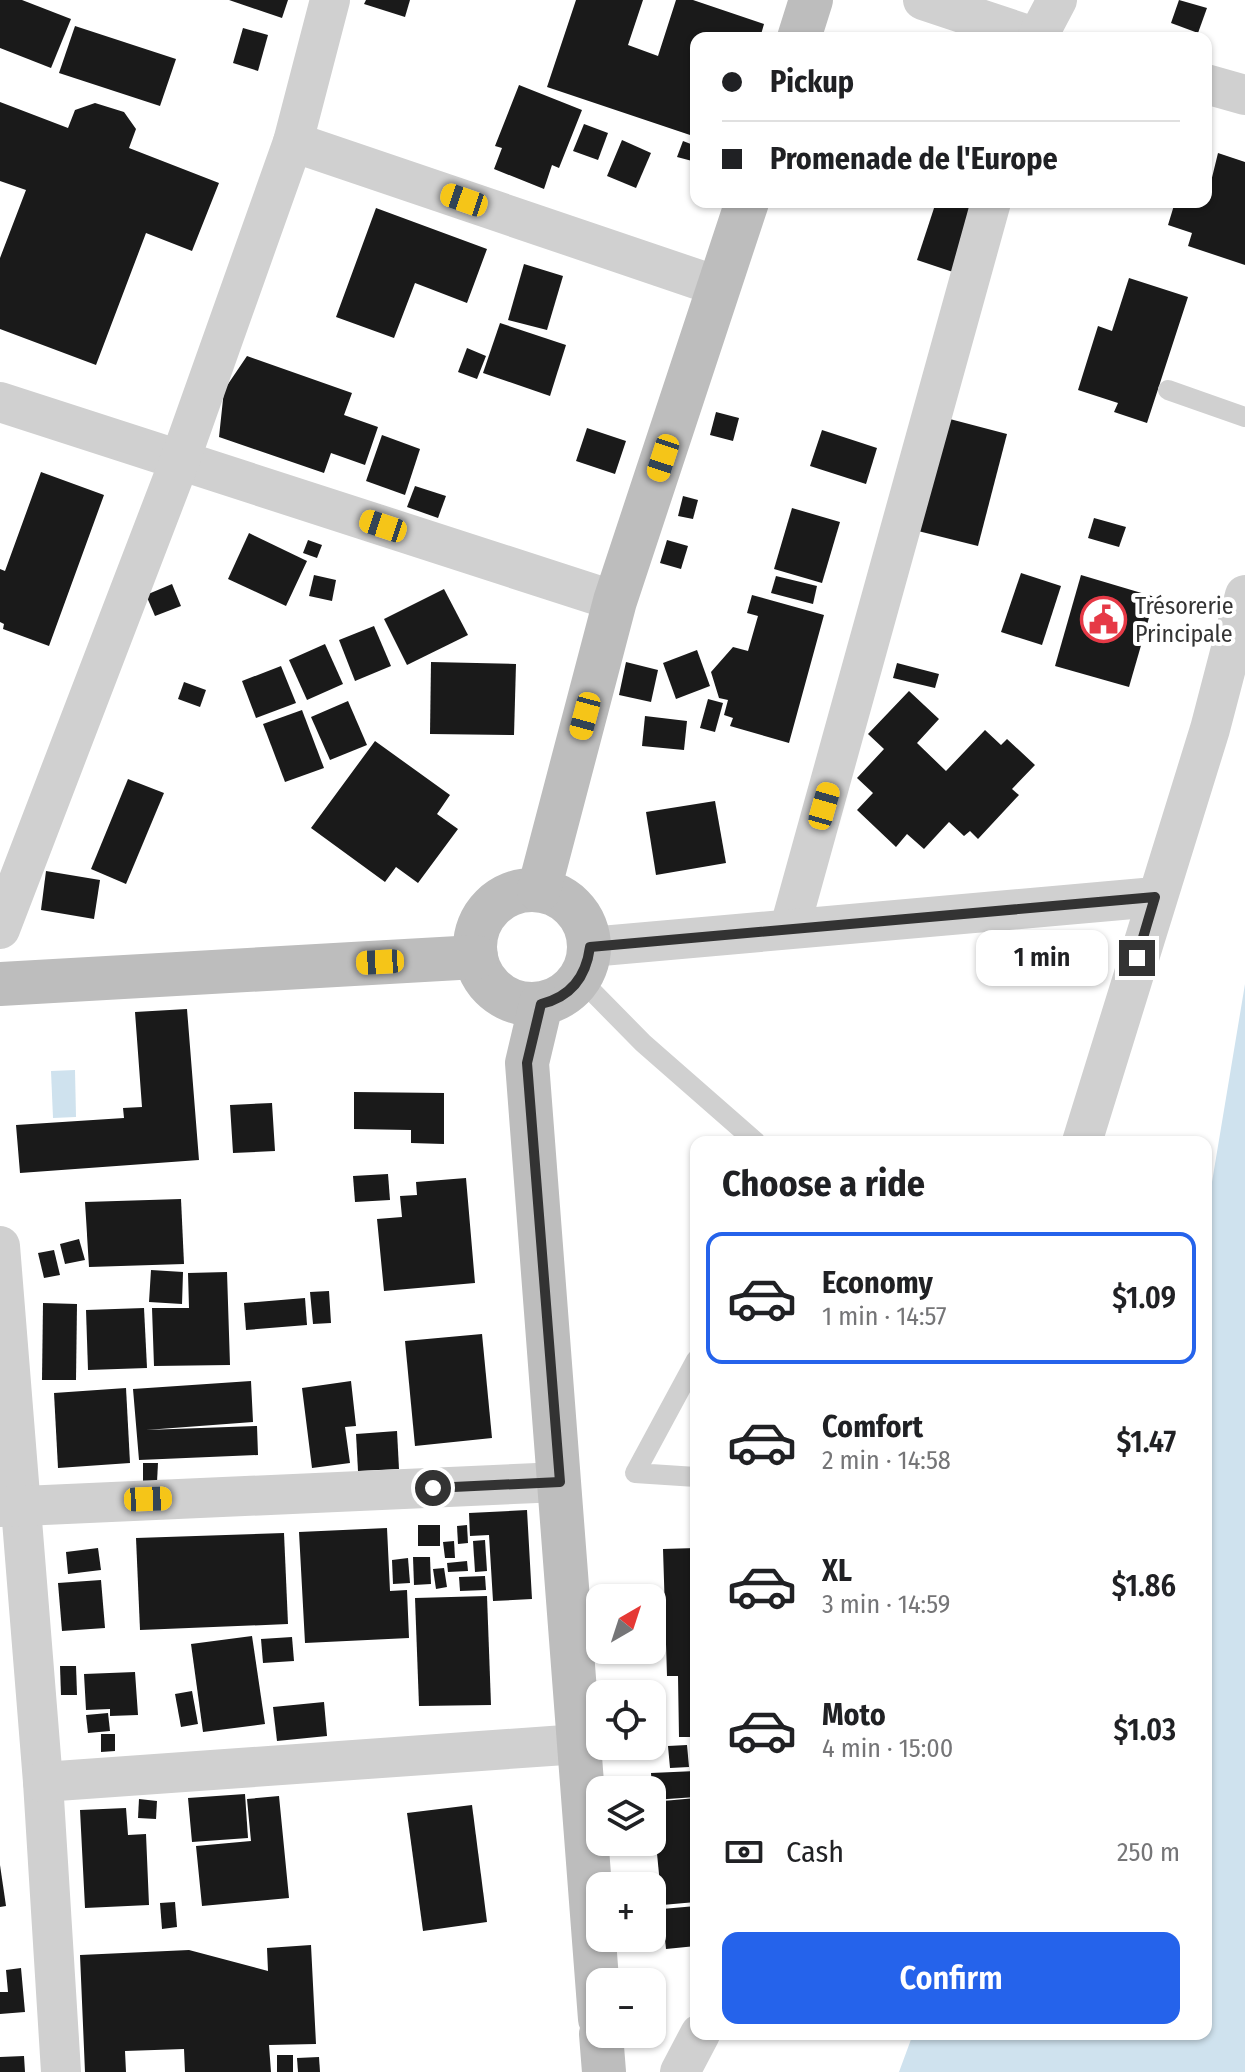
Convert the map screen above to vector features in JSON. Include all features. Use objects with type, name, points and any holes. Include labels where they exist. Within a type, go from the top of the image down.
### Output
[{"type":"street","points":[[0,929],[180,460],[293,142],[330,0]]},
{"type":"street","points":[[801,32],[811,0]]},
{"type":"street","points":[[923,0],[1019,32]]},
{"type":"street","points":[[1040,32],[1057,0]]},
{"type":"street","points":[[1212,86],[1245,95]]},
{"type":"street","points":[[293,142],[720,287]]},
{"type":"street","points":[[539,890],[615,601],[745,208]]},
{"type":"street","points":[[790,927],[989,208]]},
{"type":"street","points":[[0,402],[615,601]]},
{"type":"street","points":[[1084,1136],[1155,897],[1210,729],[1245,595]]},
{"type":"street","points":[[518,890],[539,890],[569,903],[587,930],[585,963],[563,995],[541,1004],[511,1000],[498,993],[480,971],[475,935],[483,915],[498,899],[518,890]]},
{"type":"street","points":[[585,963],[790,927],[1155,897]]},
{"type":"street","points":[[0,984],[476,957]]},
{"type":"street","points":[[541,1004],[527,1063],[596,1968]]},
{"type":"street","points":[[0,1246],[11,1506],[43,1782],[61,2072]]},
{"type":"street","points":[[11,1506],[560,1482]]},
{"type":"street","points":[[43,1782],[579,1744]]},
{"type":"street","points":[[680,2072],[697,2040]]},
{"type":"street","points":[[602,2048],[604,2072]]},
{"type":"lane","points":[[1168,390],[1245,417]]},
{"type":"lane","points":[[585,963],[643,1043],[749,1136]]},
{"type":"lane","points":[[690,1371],[635,1473],[690,1477]]},
{"type":"water","points":[[1245,984],[1245,2072],[899,2072],[911,2040],[1212,2040],[1212,1182]]},
{"type":"water","points":[[75,1070],[76,1117],[53,1118],[51,1071]]},
{"type":"building","points":[[0,0],[22,0],[71,19],[51,68],[0,48]]},
{"type":"building","points":[[229,0],[288,0],[282,18]]},
{"type":"building","points":[[366,0],[410,0],[405,17],[364,4]]},
{"type":"building","points":[[576,0],[643,0],[628,45],[658,56],[676,0],[693,0],[764,24],[762,32],[690,32],[690,135],[547,87]]},
{"type":"building","points":[[1179,0],[1207,8],[1198,32],[1171,23]]},
{"type":"building","points":[[75,26],[176,59],[160,106],[59,73]]},
{"type":"building","points":[[243,28],[268,35],[258,71],[233,63]]},
{"type":"building","points":[[519,85],[582,110],[559,168],[552,165],[544,189],[494,169],[502,148],[495,146]]},
{"type":"building","points":[[0,102],[68,128],[75,110],[95,103],[124,112],[136,129],[129,148],[219,183],[192,251],[146,233],[96,365],[0,329],[0,258],[26,190],[0,181]]},
{"type":"building","points":[[584,124],[608,133],[598,160],[573,151]]},
{"type":"building","points":[[622,140],[651,153],[636,188],[607,176]]},
{"type":"building","points":[[683,141],[690,144],[690,160],[677,157]]},
{"type":"building","points":[[1218,153],[1245,162],[1245,265],[1188,246],[1192,233],[1168,225],[1173,208],[1212,208],[1212,178]]},
{"type":"building","points":[[376,208],[487,249],[467,303],[415,283],[394,338],[336,317]]},
{"type":"building","points":[[934,208],[975,208],[953,272],[917,260]]},
{"type":"building","points":[[524,264],[563,276],[547,330],[508,320]]},
{"type":"building","points":[[1129,278],[1188,297],[1147,423],[1114,412],[1118,403],[1078,390],[1098,326],[1112,331]]},
{"type":"building","points":[[500,323],[566,345],[550,396],[483,373]]},
{"type":"building","points":[[467,348],[486,356],[477,379],[458,372]]},
{"type":"building","points":[[247,356],[352,393],[344,415],[378,427],[365,465],[331,453],[324,473],[219,437],[224,390]]},
{"type":"building","points":[[716,412],[739,418],[733,441],[710,435]]},
{"type":"building","points":[[946,418],[1007,434],[978,546],[918,531]]},
{"type":"building","points":[[587,428],[626,441],[615,474],[576,461]]},
{"type":"building","points":[[822,430],[877,448],[866,484],[810,466]]},
{"type":"building","points":[[382,435],[420,449],[405,495],[366,481]]},
{"type":"building","points":[[41,472],[104,495],[49,646],[3,629],[4,624],[0,622],[0,569],[5,571]]},
{"type":"building","points":[[415,486],[446,496],[438,518],[407,507]]},
{"type":"building","points":[[683,496],[698,500],[693,519],[678,516]]},
{"type":"building","points":[[792,508],[840,522],[822,583],[774,569]]},
{"type":"building","points":[[1094,518],[1126,527],[1119,547],[1088,538]]},
{"type":"building","points":[[249,533],[307,561],[286,606],[228,579]]},
{"type":"building","points":[[308,540],[322,545],[317,558],[303,553]]},
{"type":"building","points":[[667,540],[688,546],[681,569],[660,563]]},
{"type":"building","points":[[1021,573],[1061,586],[1042,645],[1001,632]]},
{"type":"building","points":[[314,575],[336,580],[332,601],[309,596]]},
{"type":"building","points":[[1081,575],[1155,597],[1129,687],[1055,666]]},
{"type":"building","points":[[776,576],[817,586],[813,604],[771,593]]},
{"type":"building","points":[[172,584],[181,606],[155,616],[146,595]]},
{"type":"building","points":[[444,589],[468,635],[407,665],[384,619]]},
{"type":"building","points":[[752,595],[824,615],[789,743],[730,726],[733,718],[724,715],[728,700],[719,698],[711,672],[733,647],[748,651],[758,616],[747,613]]},
{"type":"building","points":[[374,626],[391,666],[355,681],[339,640]]},
{"type":"building","points":[[325,644],[343,684],[307,700],[289,660]]},
{"type":"building","points":[[697,650],[710,686],[676,699],[663,663]]},
{"type":"building","points":[[431,662],[516,664],[514,735],[430,734]]},
{"type":"building","points":[[626,662],[658,670],[651,702],[619,695]]},
{"type":"building","points":[[897,663],[939,674],[935,688],[893,678]]},
{"type":"building","points":[[281,666],[296,703],[256,718],[242,681]]},
{"type":"building","points":[[184,682],[206,690],[200,707],[178,699]]},
{"type":"building","points":[[909,691],[939,719],[917,743],[946,771],[985,730],[1001,745],[1007,739],[1035,765],[1012,789],[1019,795],[978,839],[970,831],[964,836],[949,822],[924,849],[907,834],[896,847],[857,810],[873,793],[857,778],[884,749],[868,734]]},
{"type":"building","points":[[708,699],[723,703],[715,732],[700,728]]},
{"type":"building","points":[[348,701],[367,745],[330,760],[311,717]]},
{"type":"building","points":[[302,710],[324,768],[285,782],[263,724]]},
{"type":"building","points":[[645,716],[687,721],[684,750],[642,746]]},
{"type":"building","points":[[375,741],[450,795],[437,814],[458,829],[418,883],[396,867],[385,882],[311,828]]},
{"type":"building","points":[[128,779],[164,793],[126,884],[91,869]]},
{"type":"building","points":[[715,801],[726,863],[656,875],[646,812]]},
{"type":"building","points":[[46,871],[100,880],[94,919],[41,910]]},
{"type":"building","points":[[187,1009],[199,1160],[20,1173],[16,1125],[124,1118],[123,1108],[142,1107],[135,1012]]},
{"type":"building","points":[[354,1092],[444,1093],[444,1144],[411,1143],[411,1130],[354,1129]]},
{"type":"building","points":[[272,1103],[275,1151],[233,1153],[230,1105]]},
{"type":"building","points":[[388,1174],[390,1200],[355,1202],[353,1176]]},
{"type":"building","points":[[466,1178],[475,1283],[384,1291],[377,1219],[402,1217],[400,1196],[417,1195],[416,1182]]},
{"type":"building","points":[[181,1199],[184,1264],[89,1267],[85,1202]]},
{"type":"building","points":[[79,1239],[85,1260],[65,1264],[60,1244]]},
{"type":"building","points":[[54,1250],[60,1275],[44,1278],[38,1253]]},
{"type":"building","points":[[151,1270],[183,1272],[182,1304],[149,1302]]},
{"type":"building","points":[[227,1272],[230,1365],[154,1366],[152,1308],[189,1308],[188,1273]]},
{"type":"building","points":[[329,1291],[331,1323],[313,1324],[310,1292]]},
{"type":"building","points":[[305,1298],[307,1325],[246,1330],[244,1303]]},
{"type":"building","points":[[43,1303],[77,1304],[76,1380],[42,1380]]},
{"type":"building","points":[[144,1308],[147,1368],[88,1370],[86,1310]]},
{"type":"building","points":[[482,1334],[492,1438],[415,1446],[405,1341]]},
{"type":"building","points":[[251,1381],[253,1422],[146,1430],[257,1426],[258,1455],[139,1460],[133,1389]]},
{"type":"building","points":[[351,1381],[356,1426],[345,1427],[350,1463],[312,1468],[302,1388]]},
{"type":"building","points":[[126,1388],[130,1463],[58,1468],[54,1393]]},
{"type":"building","points":[[397,1431],[399,1469],[358,1471],[356,1434]]},
{"type":"building","points":[[143,1463],[158,1463],[157,1482],[143,1483]]},
{"type":"building","points":[[527,1510],[532,1599],[493,1601],[489,1535],[470,1536],[469,1513]]},
{"type":"building","points":[[418,1525],[440,1525],[440,1546],[418,1546]]},
{"type":"building","points":[[467,1525],[468,1543],[458,1544],[457,1526]]},
{"type":"building","points":[[387,1528],[390,1591],[407,1590],[409,1638],[305,1643],[299,1532]]},
{"type":"building","points":[[284,1533],[288,1624],[140,1630],[136,1538]]},
{"type":"building","points":[[485,1540],[487,1571],[475,1572],[473,1541]]},
{"type":"building","points":[[454,1541],[455,1558],[445,1558],[443,1542]]},
{"type":"building","points":[[98,1548],[101,1570],[68,1574],[66,1552]]},
{"type":"building","points":[[690,1548],[690,1737],[679,1737],[678,1676],[667,1676],[663,1549]]},
{"type":"building","points":[[413,1557],[430,1557],[431,1584],[414,1585]]},
{"type":"building","points":[[408,1558],[410,1583],[393,1584],[392,1560]]},
{"type":"building","points":[[467,1561],[468,1571],[448,1572],[447,1563]]},
{"type":"building","points":[[444,1568],[447,1587],[436,1589],[433,1569]]},
{"type":"building","points":[[485,1576],[486,1590],[460,1591],[459,1577]]},
{"type":"building","points":[[101,1580],[105,1628],[62,1631],[58,1583]]},
{"type":"building","points":[[487,1596],[491,1705],[419,1706],[415,1598]]},
{"type":"building","points":[[252,1636],[265,1724],[203,1732],[191,1644]]},
{"type":"building","points":[[292,1637],[294,1661],[263,1663],[261,1639]]},
{"type":"building","points":[[60,1666],[76,1666],[77,1695],[61,1695]]},
{"type":"building","points":[[135,1672],[138,1715],[110,1716],[110,1709],[86,1710],[84,1674]]},
{"type":"building","points":[[192,1691],[198,1724],[181,1727],[175,1694]]},
{"type":"building","points":[[324,1702],[327,1736],[277,1741],[273,1707]]},
{"type":"building","points":[[108,1713],[110,1731],[88,1733],[86,1715]]},
{"type":"building","points":[[101,1734],[115,1734],[115,1751],[101,1752]]},
{"type":"building","points":[[687,1745],[689,1767],[670,1768],[668,1746]]},
{"type":"building","points":[[690,1771],[690,1797],[666,1799],[666,1776],[651,1776],[651,1773]]},
{"type":"building","points":[[245,1794],[248,1838],[192,1842],[188,1798]]},
{"type":"building","points":[[279,1796],[289,1898],[202,1906],[196,1846],[251,1841],[247,1799]]},
{"type":"building","points":[[139,1799],[157,1801],[156,1819],[138,1818]]},
{"type":"building","points":[[690,1799],[690,1903],[666,1905],[666,1872],[659,1872],[657,1856],[666,1856],[666,1801]]},
{"type":"building","points":[[472,1805],[487,1922],[423,1931],[407,1813]]},
{"type":"building","points":[[126,1808],[128,1835],[146,1834],[149,1905],[85,1908],[80,1810]]},
{"type":"building","points":[[0,1865],[6,1906],[0,1907]]},
{"type":"building","points":[[175,1902],[177,1927],[162,1929],[160,1903]]},
{"type":"building","points":[[690,1907],[690,1947],[666,1949],[666,1909]]},
{"type":"building","points":[[311,1945],[316,2044],[269,2045],[271,2072],[185,2072],[184,2049],[125,2051],[126,2072],[85,2072],[80,1955],[189,1950],[268,1971],[267,1948]]},
{"type":"building","points":[[21,1968],[25,2012],[0,2014],[0,1992],[8,1992],[6,1970]]},
{"type":"building","points":[[277,2055],[293,2055],[293,2072],[277,2072]]},
{"type":"building","points":[[24,2056],[25,2072],[0,2072],[0,2057]]},
{"type":"building","points":[[319,2057],[320,2072],[298,2072],[297,2058]]},
{"type":"place","name":"Trésorerie Principale","points":[[1104,620]]},
{"type":"route","points":[[433,1488],[560,1482],[527,1063],[541,1004],[563,995],[580,979],[590,947],[1155,897],[1137,958]]}]
